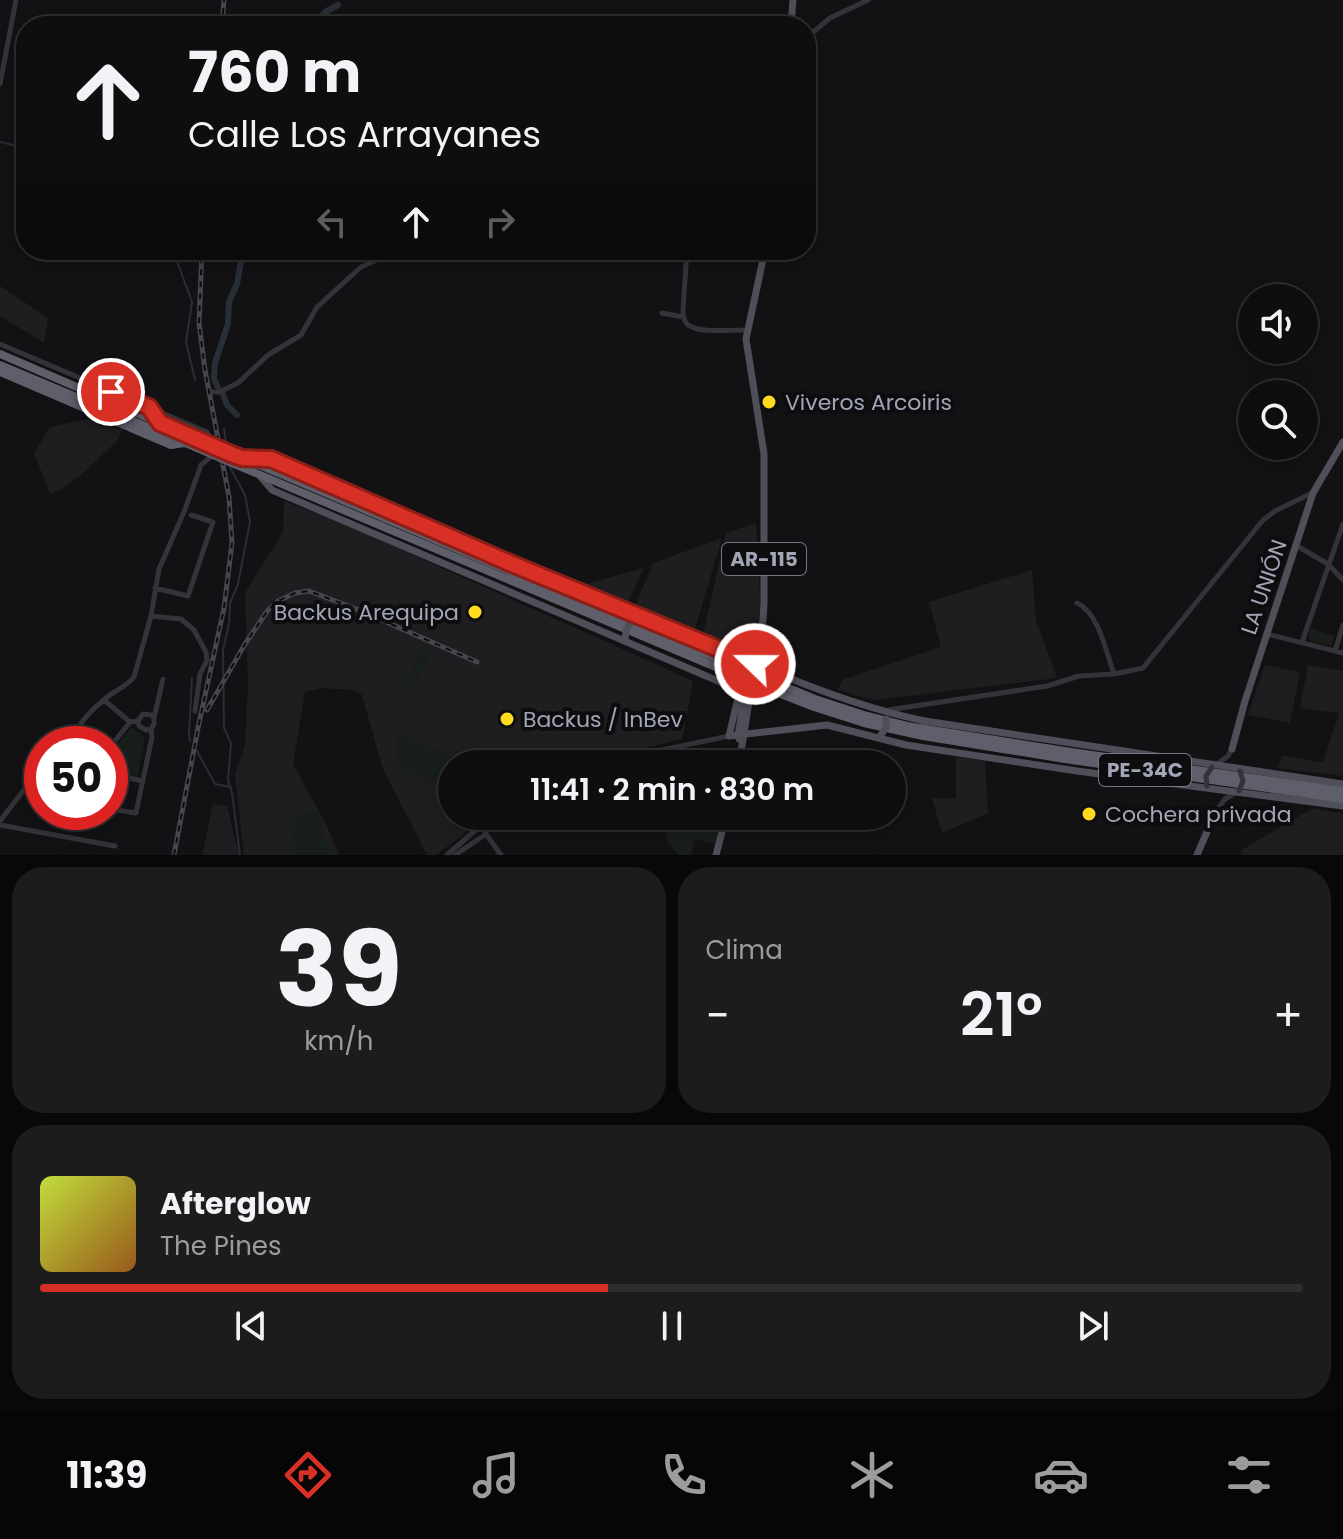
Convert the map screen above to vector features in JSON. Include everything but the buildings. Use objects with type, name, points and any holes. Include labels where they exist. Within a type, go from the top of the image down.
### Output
[{"type":"highway","name":"PE-34C","points":[[0,354],[160,423],[259,474],[814,707],[864,723],[923,736],[1343,799]]},
{"type":"highway","name":"PE-34C","points":[[0,365],[185,443],[196,443]]},
{"type":"highway","points":[[0,372],[171,445],[185,443]]},
{"type":"highway","points":[[134,412],[149,407],[160,423]]},
{"type":"highway","name":"PE-34C","points":[[231,458],[242,458],[696,650],[815,699],[867,716],[907,726],[1057,750],[1343,791]]},
{"type":"main road","name":"AR-115","points":[[755,666],[764,604],[764,454],[746,348],[763,260]]},
{"type":"main road","name":"LA UNIÓN","points":[[1232,749],[1313,493],[1343,442]]},
{"type":"main road","points":[[242,458],[271,459],[636,618],[885,715],[1343,784]]},
{"type":"main road","points":[[259,474],[272,490],[735,689],[738,698],[737,735],[742,750]]},
{"type":"main road","points":[[627,641],[627,628],[636,618]]},
{"type":"main road","points":[[737,735],[755,666]]},
{"type":"main road","points":[[878,737],[886,728],[885,715]]},
{"type":"main road","points":[[737,735],[827,725],[906,745],[1343,806]]},
{"type":"main road","points":[[1197,855],[1216,811]]},
{"type":"main road","points":[[716,855],[722,830]]},
{"type":"street","points":[[0,84],[16,0]]},
{"type":"street","points":[[816,30],[830,18],[868,0]]},
{"type":"street","points":[[210,392],[219,392],[238,383],[268,355],[301,335],[317,307],[361,267],[377,260]]},
{"type":"street","points":[[683,317],[686,260]]},
{"type":"street","points":[[662,313],[683,317],[692,327],[747,330]]},
{"type":"street","points":[[0,344],[207,432],[213,441],[213,455],[201,465],[159,569],[151,616],[134,677],[104,700],[80,726]]},
{"type":"street","points":[[885,715],[1047,686],[1079,676],[1114,674],[1147,665],[1263,520],[1313,493]]},
{"type":"street","points":[[155,588],[188,596],[213,522],[191,515]]},
{"type":"street","points":[[1302,642],[1342,526]]},
{"type":"street","points":[[1297,546],[1328,564],[1343,580]]},
{"type":"street","points":[[1077,603],[1094,617],[1114,674]]},
{"type":"street","points":[[151,616],[181,619],[194,630],[206,652],[207,660],[200,674],[195,711]]},
{"type":"street","points":[[1335,651],[1343,625]]},
{"type":"street","points":[[1267,634],[1343,653]]},
{"type":"street","points":[[128,812],[136,813],[163,679]]},
{"type":"street","points":[[104,700],[130,722]]},
{"type":"street","points":[[127,726],[138,721],[143,714],[154,718]]},
{"type":"street","points":[[138,721],[142,729],[151,729]]},
{"type":"street","points":[[662,750],[737,735]]},
{"type":"street","points":[[1216,811],[1225,799],[1238,791],[1243,781],[1232,749]]},
{"type":"street","name":"LA UNIÓN","points":[[1214,766],[1223,761],[1232,749]]},
{"type":"street","points":[[1214,766],[1206,776],[1208,787],[1217,798],[1216,811]]},
{"type":"street","points":[[128,778],[142,781]]},
{"type":"street","points":[[24,790],[0,823],[115,846]]},
{"type":"street","points":[[447,855],[475,830]]},
{"type":"street","points":[[484,830],[501,855]]},
{"type":"street","points":[[455,855],[486,834]]},
{"type":"shaded area","points":[[0,286],[48,318],[44,343],[0,316]]},
{"type":"shaded area","points":[[88,419],[123,430],[116,442],[81,475],[50,494],[34,453],[50,427]]},
{"type":"shaded area","points":[[284,501],[342,523],[693,681],[682,739],[637,750],[438,750],[438,830],[469,830],[436,855],[427,855],[383,769],[362,695],[353,690],[322,688],[305,692],[293,764],[339,855],[244,855],[235,775],[245,745],[248,684],[245,593],[283,532]]},
{"type":"shaded area","points":[[756,523],[761,612],[752,654],[703,635],[726,533]]},
{"type":"shaded area","points":[[722,538],[695,629],[635,606],[653,563]]},
{"type":"shaded area","points":[[644,568],[627,604],[579,586]]},
{"type":"shaded area","points":[[1032,570],[1036,620],[1057,678],[873,700],[838,690],[842,680],[941,647],[929,602]]},
{"type":"shaded area","points":[[1309,628],[1335,636],[1331,646],[1309,640]]},
{"type":"shaded area","points":[[421,643],[434,648],[419,678],[406,689],[399,685],[403,674],[411,673]]},
{"type":"shaded area","points":[[1265,665],[1300,672],[1290,723],[1248,715]]},
{"type":"shaded area","points":[[1308,665],[1343,671],[1343,776],[1278,768],[1282,755],[1323,763],[1339,713],[1300,708]]},
{"type":"shaded area","points":[[131,727],[145,738],[138,776],[128,774],[128,731]]},
{"type":"shaded area","points":[[400,733],[439,750],[438,784],[405,771],[396,753]]},
{"type":"shaded area","points":[[956,757],[985,761],[988,813],[942,833],[932,798],[956,798]]},
{"type":"shaded area","points":[[213,804],[227,806],[239,855],[202,855]]},
{"type":"shaded area","points":[[1313,808],[1343,814],[1343,855],[1242,855],[1240,851]]},
{"type":"shaded area","points":[[317,810],[330,855],[297,855],[287,819]]},
{"type":"shaded area","points":[[666,830],[718,830],[715,844],[695,839],[691,855],[679,855],[666,838]]},
{"type":"waterway","points":[[322,16],[338,5]]},
{"type":"waterway","points":[[0,142],[16,146]]},
{"type":"waterway","points":[[177,260],[192,302],[186,342],[195,380]]},
{"type":"waterway","points":[[218,387],[214,379],[215,363],[228,324],[229,302],[237,284],[241,260]]},
{"type":"waterway","points":[[223,394],[227,405],[237,415]]},
{"type":"waterway","points":[[224,429],[227,449]]},
{"type":"waterway","points":[[230,467],[245,495],[250,522],[238,584],[230,603],[223,650],[224,728],[231,743],[228,780],[240,855]]},
{"type":"waterway","points":[[190,741],[192,678]]},
{"type":"waterway","points":[[197,751],[215,784],[231,787]]},
{"type":"railway","points":[[223,16],[224,0]]},
{"type":"railway","points":[[174,855],[224,608],[232,543],[229,497],[199,323],[202,260]]},
{"type":"railway","points":[[207,710],[268,610],[295,593],[309,591],[477,662]]},
{"type":"place","name":"Viveros Arcoiris","points":[[769,402]]},
{"type":"place","name":"Backus Arequipa","points":[[475,612]]},
{"type":"place","name":"Backus / InBev","points":[[507,719]]},
{"type":"place","name":"Cochera privada","points":[[1089,814]]},
{"type":"route","points":[[111,392],[149,407],[160,423],[231,454],[242,458],[271,459],[512,564],[755,664]]}]
